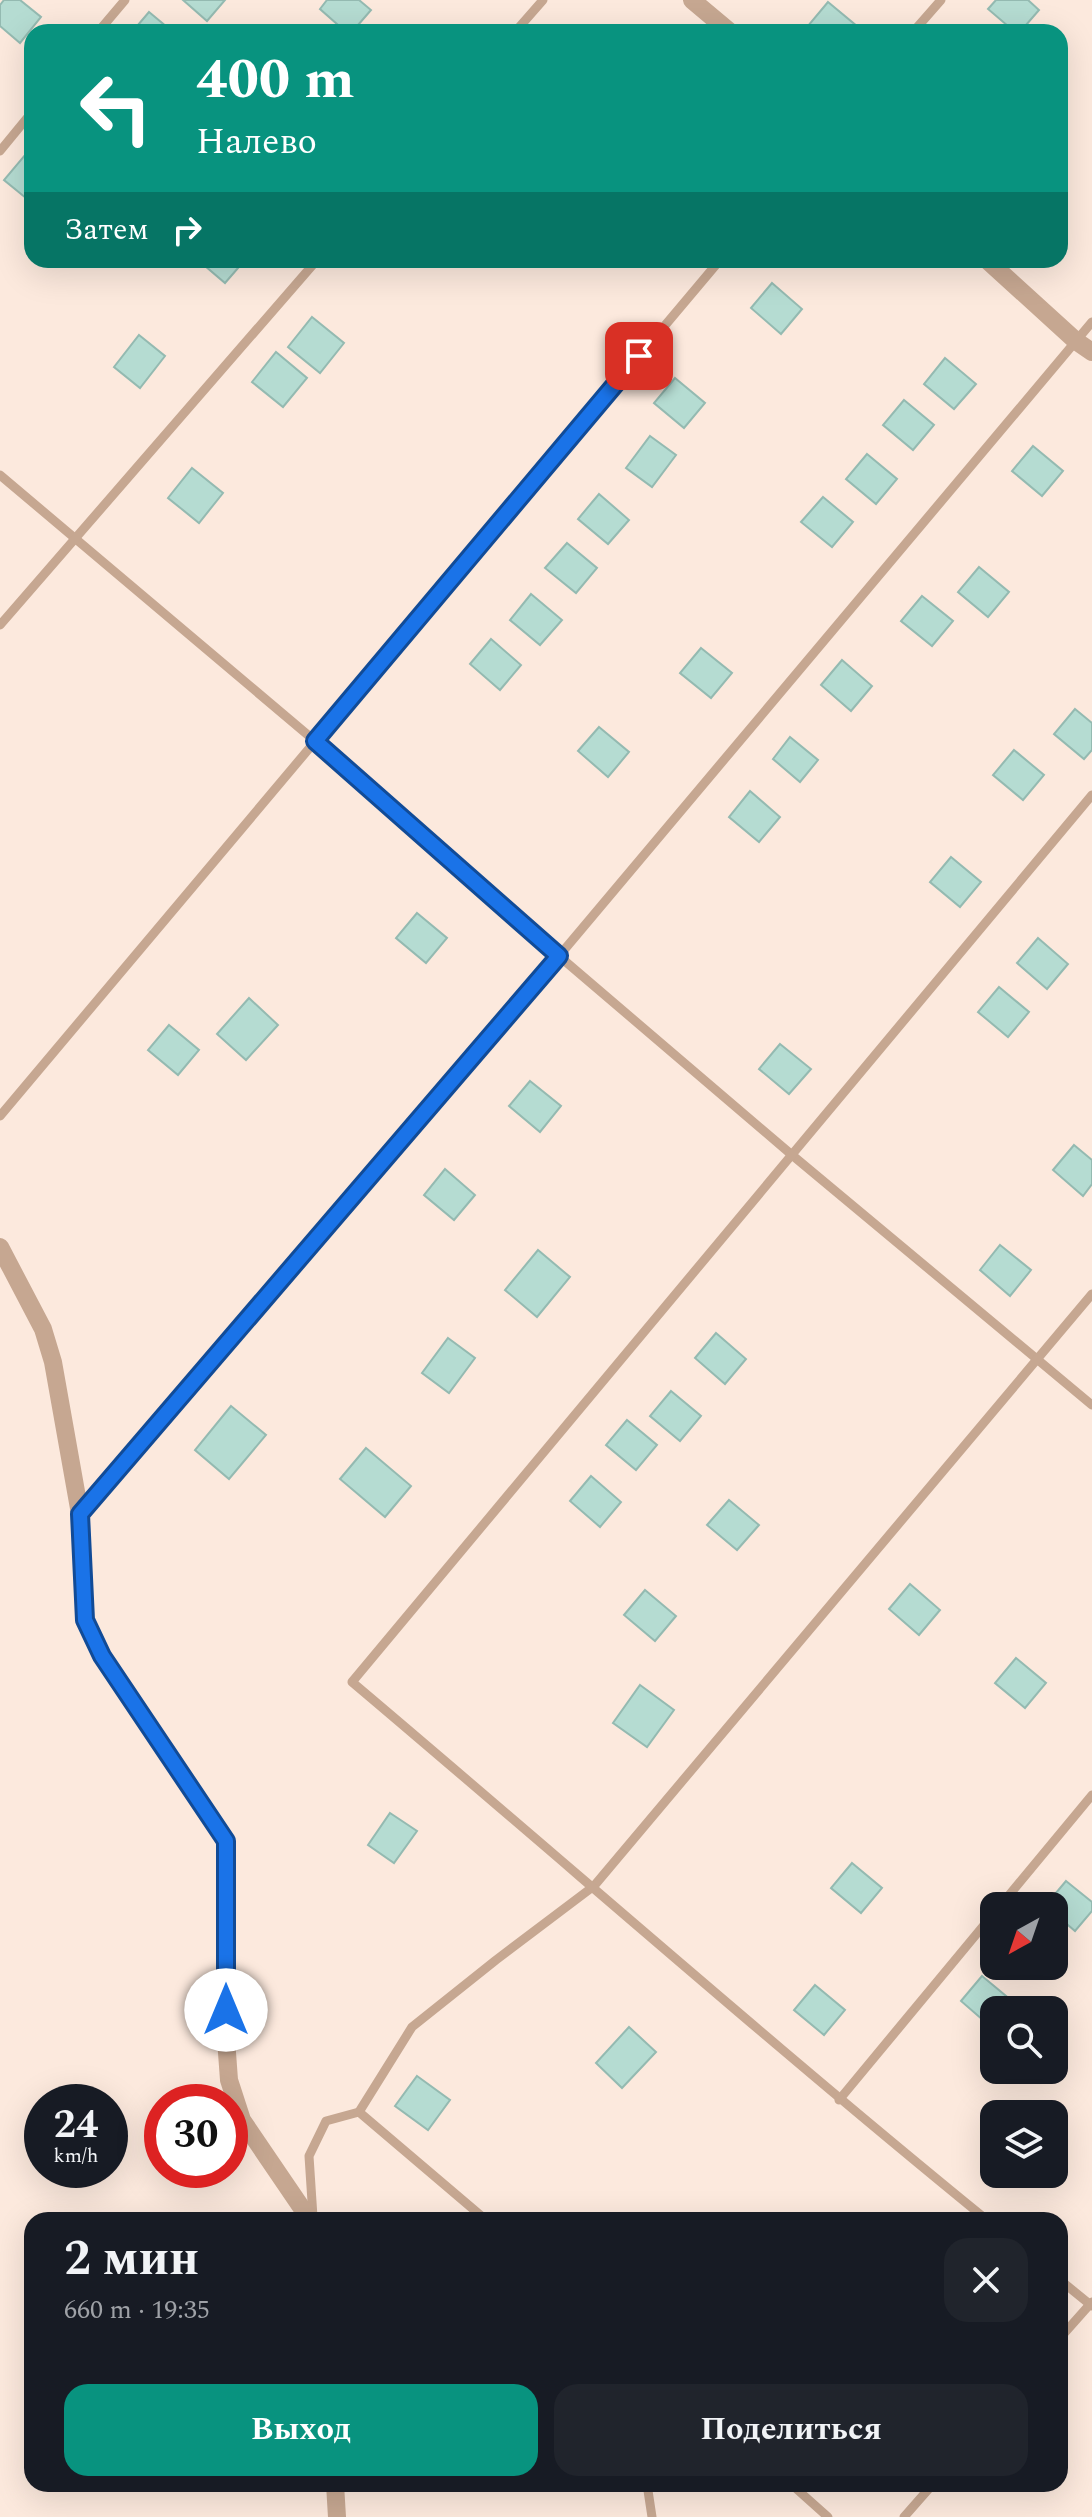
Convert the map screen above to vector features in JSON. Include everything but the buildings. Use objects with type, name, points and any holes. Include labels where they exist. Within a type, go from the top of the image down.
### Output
[{"type":"street","points":[[692,0],[720,24]]},
{"type":"street","points":[[996,268],[1092,352]]},
{"type":"street","points":[[0,1247],[43,1329],[50,1351],[80,1514],[85,1620],[102,1656],[226,1841],[226,2039],[229,2080],[242,2120],[306,2212]]},
{"type":"street","points":[[335,2492],[337,2517]]},
{"type":"lane","points":[[105,24],[125,0]]},
{"type":"lane","points":[[522,24],[543,0]]},
{"type":"lane","points":[[920,24],[941,0]]},
{"type":"lane","points":[[0,151],[24,122]]},
{"type":"lane","points":[[0,625],[310,268]]},
{"type":"lane","points":[[0,1116],[713,268]]},
{"type":"lane","points":[[80,1514],[559,956],[1092,322]]},
{"type":"lane","points":[[0,475],[315,741],[559,956],[792,1155],[1092,1405]]},
{"type":"lane","points":[[977,2212],[839,2100],[594,1886],[352,1682],[1092,795]]},
{"type":"lane","points":[[312,2212],[309,2156],[326,2121],[359,2112],[412,2027],[594,1886],[1092,1294]]},
{"type":"lane","points":[[1012,1892],[1092,1795]]},
{"type":"lane","points":[[839,2100],[980,1930]]},
{"type":"lane","points":[[359,2112],[477,2212]]},
{"type":"lane","points":[[1068,2286],[1091,2304],[1068,2329]]},
{"type":"lane","points":[[648,2492],[652,2517]]},
{"type":"lane","points":[[800,2492],[828,2517]]},
{"type":"lane","points":[[904,2517],[926,2492]]},
{"type":"route","points":[[226,2010],[226,1841],[102,1656],[85,1620],[80,1514],[559,956],[315,741],[639,356]]}]
